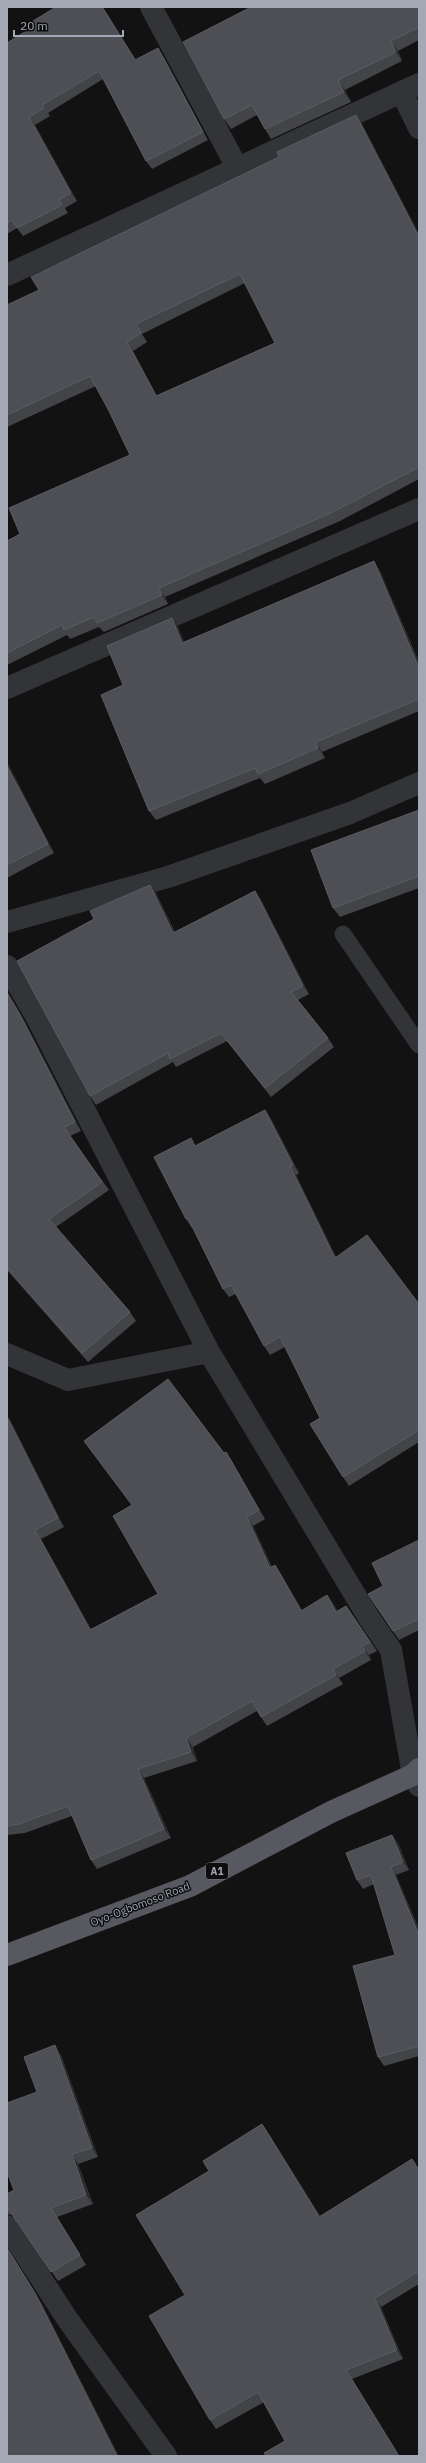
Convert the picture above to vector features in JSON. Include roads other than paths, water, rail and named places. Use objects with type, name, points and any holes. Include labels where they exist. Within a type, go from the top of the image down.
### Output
[{"type":"highway","name":"Oyo-Ogbomoso Road","points":[[7,1955],[190,1886],[331,1812],[417,1777]]},
{"type":"street","points":[[151,7],[238,169]]},
{"type":"street","points":[[7,275],[411,89],[419,128]]},
{"type":"street","points":[[7,688],[419,509]]},
{"type":"street","points":[[7,922],[168,877],[350,813],[419,783]]},
{"type":"street","points":[[7,966],[36,1016],[209,1352],[369,1618],[391,1650],[417,1777]]},
{"type":"street","points":[[7,1354],[68,1380],[209,1352]]},
{"type":"street","points":[[7,2226],[68,2320],[166,2456]]},
{"type":"lane","points":[[343,934],[419,1045]]}]
